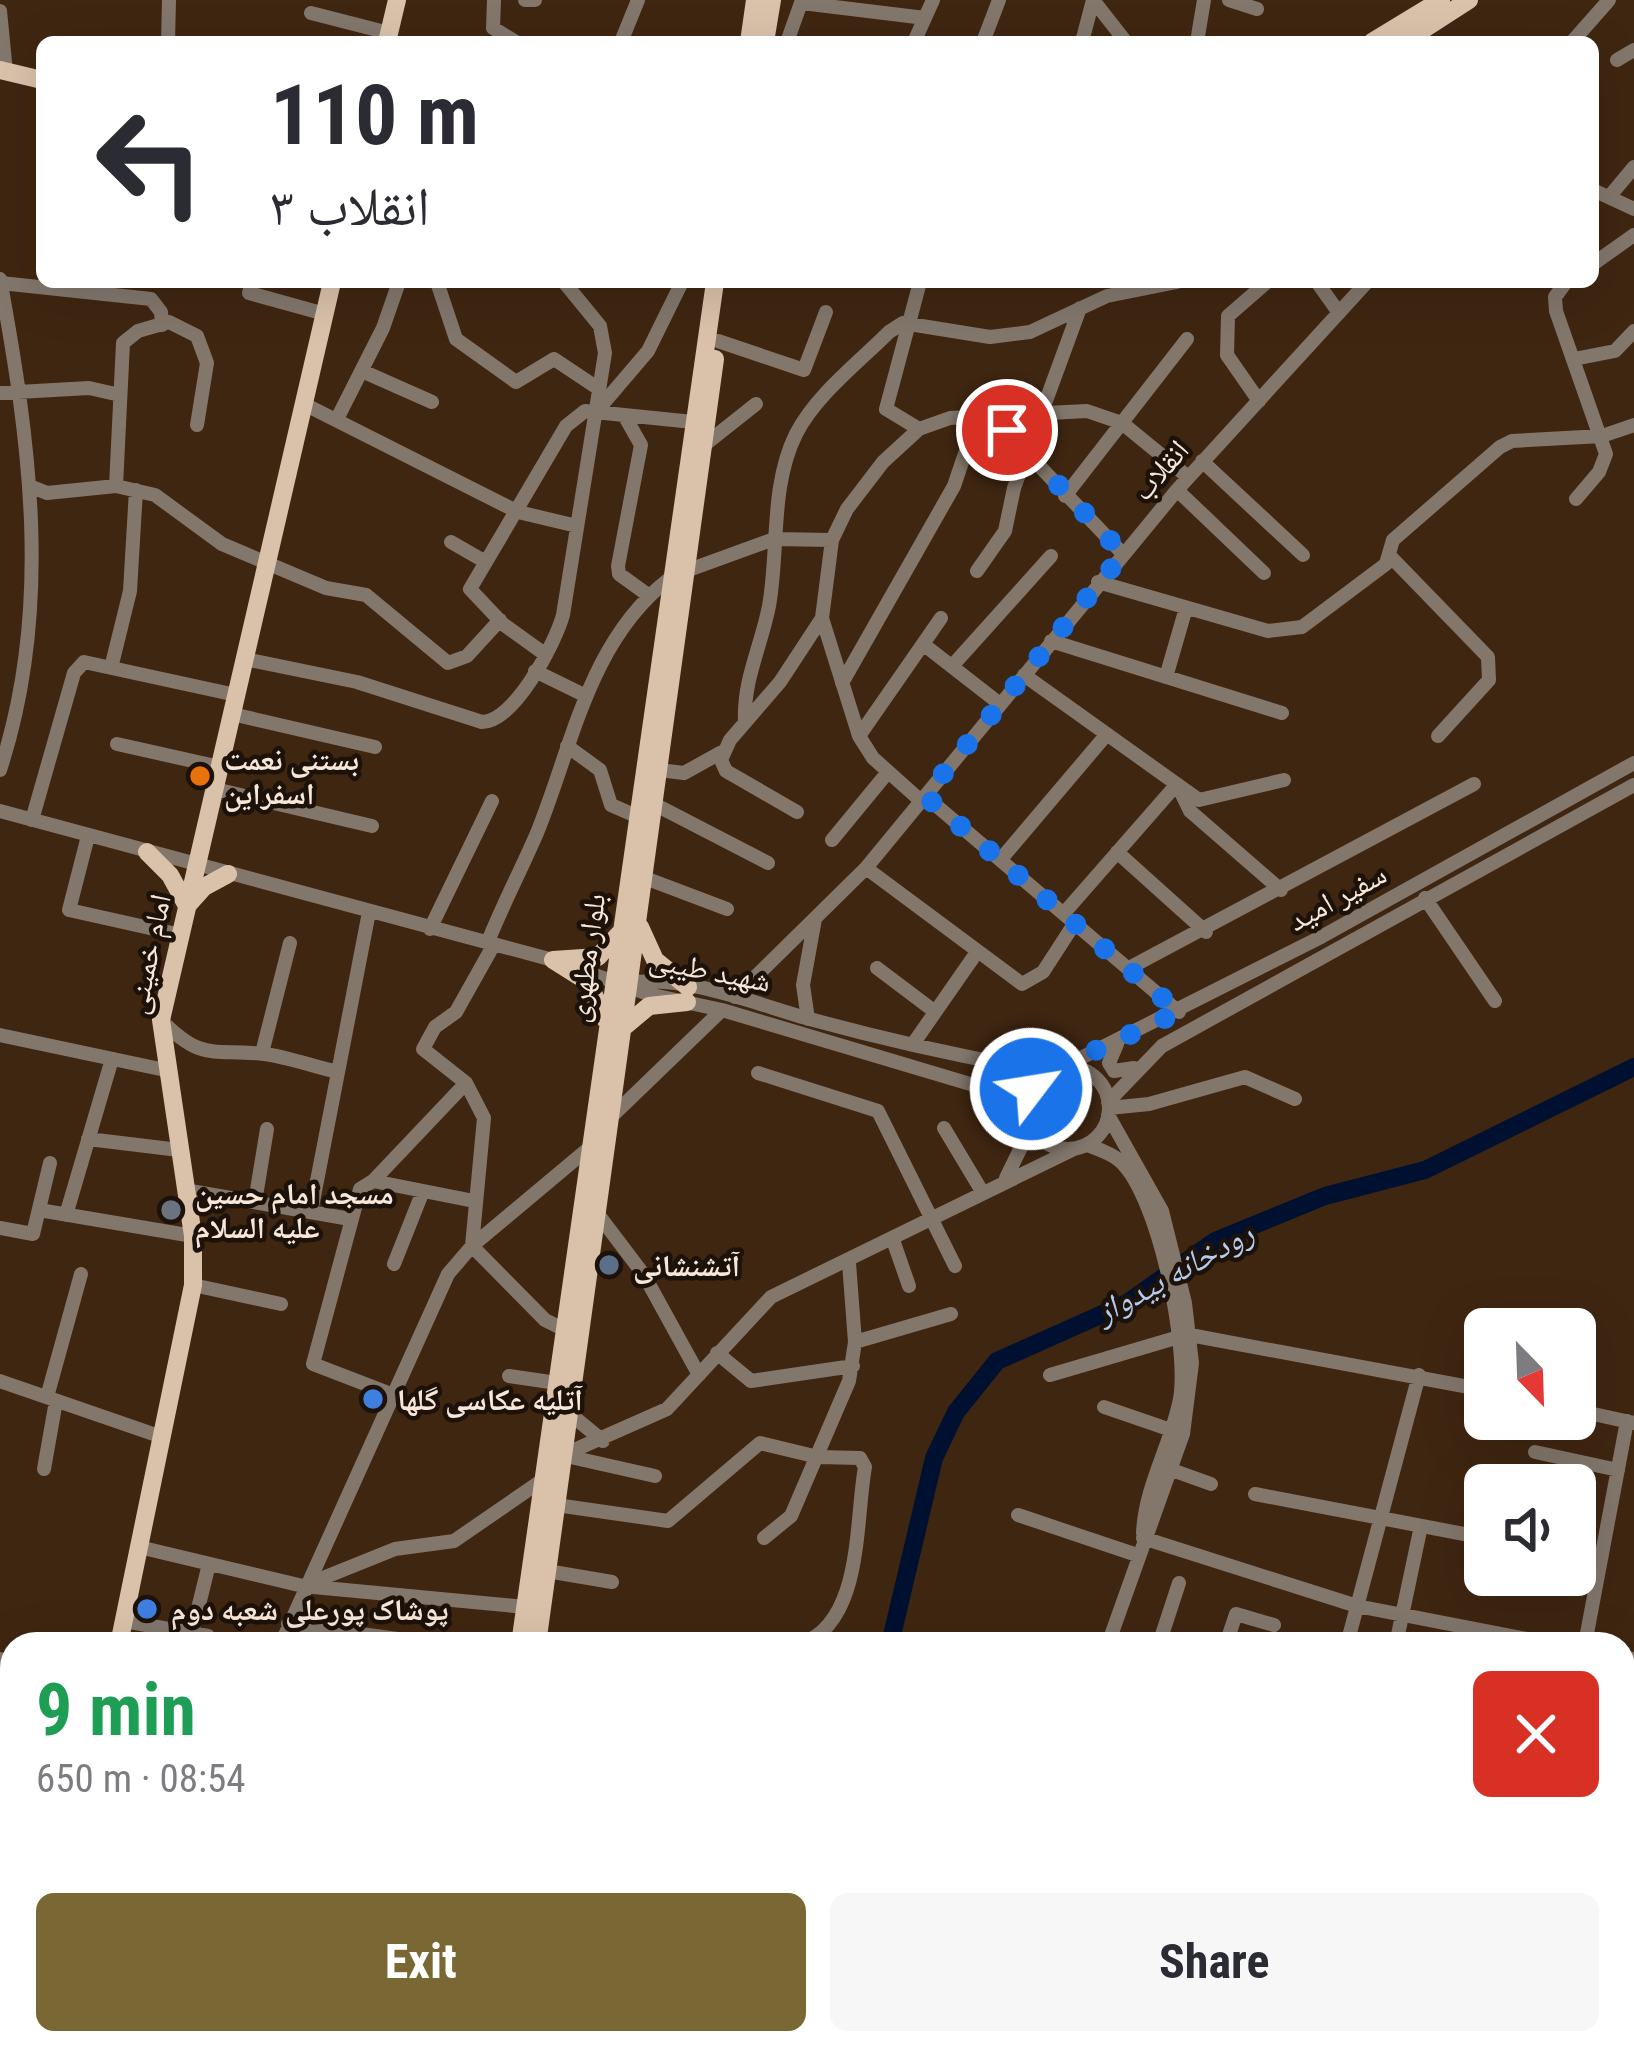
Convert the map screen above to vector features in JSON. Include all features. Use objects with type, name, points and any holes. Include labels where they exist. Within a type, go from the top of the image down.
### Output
[{"type":"main road","points":[[388,36],[397,0]]},
{"type":"main road","points":[[750,36],[755,0]]},
{"type":"main road","points":[[766,36],[772,0]]},
{"type":"main road","points":[[1382,36],[1441,0]]},
{"type":"main road","points":[[1413,36],[1469,0]]},
{"type":"main road","points":[[3,71],[36,79]]},
{"type":"main road","name":"امام خمینی","points":[[122,1632],[193,1285],[193,1236],[161,1020],[331,288]]},
{"type":"main road","name":"بلوار مطهری","points":[[526,1632],[547,1570],[569,1413],[589,1148],[631,922],[645,878],[693,422],[714,288]]},
{"type":"main road","name":"بلوار مطهری","points":[[631,922],[634,815],[703,446],[725,288]]},
{"type":"main road","points":[[147,852],[170,875],[188,906],[204,887],[227,874]]},
{"type":"main road","points":[[631,922],[687,994],[649,1006],[612,1029],[588,982],[553,960],[598,957],[631,922]]},
{"type":"main road","name":"بلوار مطهری","points":[[523,1632],[565,1330],[597,1213],[609,1119],[612,1029]]},
{"type":"street","points":[[168,36],[170,0]]},
{"type":"street","points":[[494,0],[494,28],[507,36]]},
{"type":"street","points":[[526,0],[535,0]]},
{"type":"street","points":[[624,36],[638,0]]},
{"type":"street","points":[[917,36],[933,0]]},
{"type":"street","points":[[985,36],[999,0]]},
{"type":"street","points":[[1084,36],[1093,0]]},
{"type":"street","points":[[1093,0],[1121,36]]},
{"type":"street","points":[[1198,36],[1204,0]]},
{"type":"street","points":[[1229,0],[1257,9]]},
{"type":"street","points":[[1577,36],[1609,0]]},
{"type":"street","points":[[790,36],[802,1],[925,19]]},
{"type":"street","points":[[0,11],[3,71]]},
{"type":"street","points":[[311,13],[382,36]]},
{"type":"street","points":[[1617,60],[1634,50]]},
{"type":"street","points":[[1610,197],[1634,167]]},
{"type":"street","points":[[1599,192],[1634,208]]},
{"type":"street","points":[[1599,260],[1634,235]]},
{"type":"street","points":[[0,770],[28,667],[32,487],[0,281],[36,283]]},
{"type":"street","points":[[95,288],[152,299],[161,311],[162,326]]},
{"type":"street","points":[[251,288],[325,314]]},
{"type":"street","points":[[337,419],[397,288]]},
{"type":"street","points":[[439,288],[456,339],[516,382],[554,359],[599,389]]},
{"type":"street","points":[[245,659],[357,682],[492,722],[509,708],[546,655],[563,615],[599,389],[604,338],[568,288]]},
{"type":"street","points":[[595,412],[647,351],[679,288]]},
{"type":"street","points":[[919,288],[913,324],[886,409],[919,429]]},
{"type":"street","points":[[745,722],[744,691],[769,610],[774,539],[789,455],[805,420],[903,323],[990,338],[1030,332],[1138,288]]},
{"type":"street","points":[[1259,401],[1227,356],[1228,316],[1261,288]]},
{"type":"street","points":[[1321,288],[1339,313]]},
{"type":"street","name":"انقلاب","points":[[735,997],[866,868],[1177,490],[1361,288]]},
{"type":"street","points":[[1562,288],[1555,297],[1602,436],[1604,462],[1576,500]]},
{"type":"street","points":[[976,571],[1001,542],[1080,308]]},
{"type":"street","points":[[718,341],[804,370],[826,312]]},
{"type":"street","points":[[116,486],[123,343],[138,331],[169,322],[189,330],[202,344],[207,363],[197,425]]},
{"type":"street","points":[[1574,359],[1615,351],[1634,331]]},
{"type":"street","points":[[1065,496],[1187,339]]},
{"type":"street","points":[[362,371],[432,402]]},
{"type":"street","points":[[0,393],[89,388],[121,395]]},
{"type":"street","points":[[304,404],[518,512],[577,526]]},
{"type":"street","points":[[703,446],[756,404]]},
{"type":"street","points":[[546,655],[471,592],[484,561],[518,512],[566,426],[580,412],[693,422]]},
{"type":"street","points":[[1179,1012],[1071,916],[888,772],[859,736],[822,618],[832,540],[847,509],[883,462],[919,429],[984,414],[1087,412],[1122,423],[1189,477]]},
{"type":"street","points":[[984,414],[1123,554]]},
{"type":"street","points":[[842,683],[954,486],[984,414]]},
{"type":"street","points":[[623,415],[641,445],[619,574],[648,595]]},
{"type":"street","points":[[1099,582],[1268,631],[1288,631],[1315,618],[1390,556],[1393,540],[1500,447],[1512,441],[1602,436],[1634,425]]},
{"type":"street","points":[[1202,461],[1303,556]]},
{"type":"street","points":[[32,487],[47,493],[116,486],[177,507],[222,544],[326,588],[366,595],[448,663],[467,656],[500,620]]},
{"type":"street","points":[[112,664],[130,591],[136,490]]},
{"type":"street","points":[[1177,490],[1264,573]]},
{"type":"street","points":[[565,1330],[545,1320],[472,1246],[484,1118],[466,1082],[427,1055],[424,1045],[435,1027],[456,1012],[490,945],[536,835],[584,694],[648,595],[677,575],[774,539],[832,540]]},
{"type":"street","points":[[451,542],[484,561]]},
{"type":"street","points":[[953,665],[1051,556]]},
{"type":"street","points":[[1390,556],[1488,657],[1492,669],[1489,680],[1438,736]]},
{"type":"street","points":[[1166,677],[1186,608]]},
{"type":"street","points":[[659,770],[684,773],[722,752],[822,618]]},
{"type":"street","points":[[859,736],[941,618]]},
{"type":"street","points":[[1051,641],[1282,713]]},
{"type":"street","points":[[923,644],[1000,704]]},
{"type":"street","points":[[32,820],[74,673],[84,662],[112,664],[376,747]]},
{"type":"street","points":[[535,671],[584,694]]},
{"type":"street","points":[[1024,675],[1199,800],[1284,780]]},
{"type":"street","points":[[1001,859],[1107,734]]},
{"type":"street","points":[[117,744],[220,767]]},
{"type":"street","points":[[567,746],[600,770],[611,805],[634,815]]},
{"type":"street","points":[[722,752],[726,771],[797,812]]},
{"type":"street","name":"سفیر امید","points":[[1055,1070],[1179,1012],[1634,764]]},
{"type":"street","points":[[832,840],[888,772]]},
{"type":"street","points":[[866,868],[1016,981],[1029,983],[1117,852],[1177,784]]},
{"type":"street","points":[[1177,784],[1190,811],[1281,890]]},
{"type":"street","points":[[1131,967],[1206,932],[1474,784]]},
{"type":"street","name":"سفیر امید","points":[[1108,1108],[1134,1069],[1203,1021],[1634,785]]},
{"type":"street","points":[[215,789],[372,826]]},
{"type":"street","points":[[430,928],[493,802]]},
{"type":"street","points":[[655,804],[768,863]]},
{"type":"street","name":"شهید طیبی","points":[[0,811],[553,960],[620,980],[648,994],[735,997],[913,1044],[1055,1070]]},
{"type":"street","points":[[88,836],[69,910],[181,935]]},
{"type":"street","points":[[1117,852],[1206,932]]},
{"type":"street","points":[[645,878],[727,910]]},
{"type":"street","points":[[1425,898],[1495,1001]]},
{"type":"street","points":[[311,1212],[369,912]]},
{"type":"street","points":[[808,1018],[803,985],[815,919]]},
{"type":"street","points":[[262,1053],[290,943]]},
{"type":"street","points":[[913,1044],[977,952]]},
{"type":"street","points":[[877,968],[934,1011]]},
{"type":"street","name":"شهید طیبی","points":[[687,994],[722,1010],[1027,1100]]},
{"type":"street","points":[[609,1119],[722,1010]]},
{"type":"street","points":[[161,1020],[176,1035],[219,1056],[262,1053],[338,1072]]},
{"type":"street","points":[[0,1035],[165,1070]]},
{"type":"street","points":[[1117,1044],[1109,1063],[1114,1071],[1134,1069]]},
{"type":"street","points":[[66,1215],[112,1059]]},
{"type":"street","points":[[976,1085],[985,1073],[979,1059]]},
{"type":"street","points":[[1003,1183],[1031,1127],[1027,1100],[1055,1070],[1097,1079],[1147,1178],[1168,1256],[1185,1336],[1190,1400],[1172,1470],[1143,1538],[1113,1632]]},
{"type":"street","points":[[758,1072],[878,1111],[955,1266]]},
{"type":"street","points":[[563,1455],[667,1409],[771,1298],[1080,1147],[1108,1108],[1149,1104],[1245,1077],[1295,1099]]},
{"type":"street","points":[[391,1394],[313,1364],[360,1190],[466,1082]]},
{"type":"street","points":[[1031,1127],[1049,1145],[1080,1147],[1119,1160],[1130,1173],[1168,1256]]},
{"type":"street","points":[[944,1128],[983,1193]]},
{"type":"street","points":[[255,1202],[267,1129]]},
{"type":"street","points":[[88,1139],[178,1150]]},
{"type":"street","points":[[285,1632],[448,1274],[472,1246],[589,1148]]},
{"type":"street","points":[[0,1228],[33,1234],[50,1163]]},
{"type":"street","points":[[373,1181],[474,1201]]},
{"type":"street","points":[[185,1190],[350,1220]]},
{"type":"street","points":[[394,1264],[423,1191]]},
{"type":"street","points":[[39,1210],[193,1236]]},
{"type":"street","points":[[597,1213],[644,1275],[699,1375]]},
{"type":"street","points":[[893,1240],[910,1286]]},
{"type":"street","points":[[764,1538],[791,1516],[853,1366],[849,1263]]},
{"type":"street","points":[[44,1469],[52,1399],[81,1274]]},
{"type":"street","points":[[193,1285],[281,1304]]},
{"type":"street","points":[[855,1342],[951,1314]]},
{"type":"street","points":[[1143,1538],[1144,1509],[1180,1398],[1185,1336]]},
{"type":"street","points":[[1050,1375],[1185,1336],[1464,1385]]},
{"type":"street","points":[[717,1353],[751,1381],[853,1366]]},
{"type":"street","points":[[1350,1632],[1419,1375]]},
{"type":"street","points":[[509,1376],[557,1383]]},
{"type":"street","points":[[3,1388],[52,1399],[162,1437]]},
{"type":"street","points":[[1104,1407],[1171,1430]]},
{"type":"street","points":[[569,1413],[603,1441]]},
{"type":"street","points":[[1587,1632],[1630,1422],[1596,1415]]},
{"type":"street","points":[[556,1505],[668,1521],[760,1443],[818,1456],[860,1458],[865,1467],[842,1606],[826,1632]]},
{"type":"street","points":[[1534,1452],[1618,1470]]},
{"type":"street","points":[[563,1455],[655,1476]]},
{"type":"street","points":[[1172,1470],[1211,1484]]},
{"type":"street","points":[[303,1586],[395,1549],[454,1541],[544,1479]]},
{"type":"street","points":[[1256,1494],[1464,1534]]},
{"type":"street","points":[[1018,1514],[1137,1555]]},
{"type":"street","points":[[1398,1632],[1421,1526]]},
{"type":"street","points":[[1143,1538],[1357,1606],[1491,1632]]},
{"type":"street","points":[[139,1547],[303,1586],[525,1606]]},
{"type":"street","points":[[1596,1558],[1601,1559]]},
{"type":"street","points":[[200,1632],[209,1564]]},
{"type":"street","points":[[547,1570],[612,1582]]},
{"type":"street","points":[[1163,1632],[1179,1583]]},
{"type":"street","points":[[1230,1632],[1236,1614],[1274,1625]]},
{"type":"street","points":[[124,1621],[184,1632]]},
{"type":"street","points":[[288,1624],[346,1632]]},
{"type":"waterway","name":"رودخانه بیدواز","points":[[893,1632],[934,1458],[956,1412],[997,1361],[1127,1303],[1215,1241],[1325,1196],[1425,1170],[1634,1067]]},
{"type":"place","name":"بستنی نعمت اسفراین","points":[[200,776]]},
{"type":"place","name":"مسجد امام حسین علیه السلام","points":[[171,1210]]},
{"type":"place","name":"آتشنشانی","points":[[609,1265]]},
{"type":"place","name":"آتلیه عکاسی گلها","points":[[373,1399]]},
{"type":"place","name":"پوشاک پورعلی شعبه دوم","points":[[147,1609]]},
{"type":"route","points":[[1007,430],[1028,458],[1123,554],[925,796],[1179,1012],[1049,1072],[1031,1089]]}]
